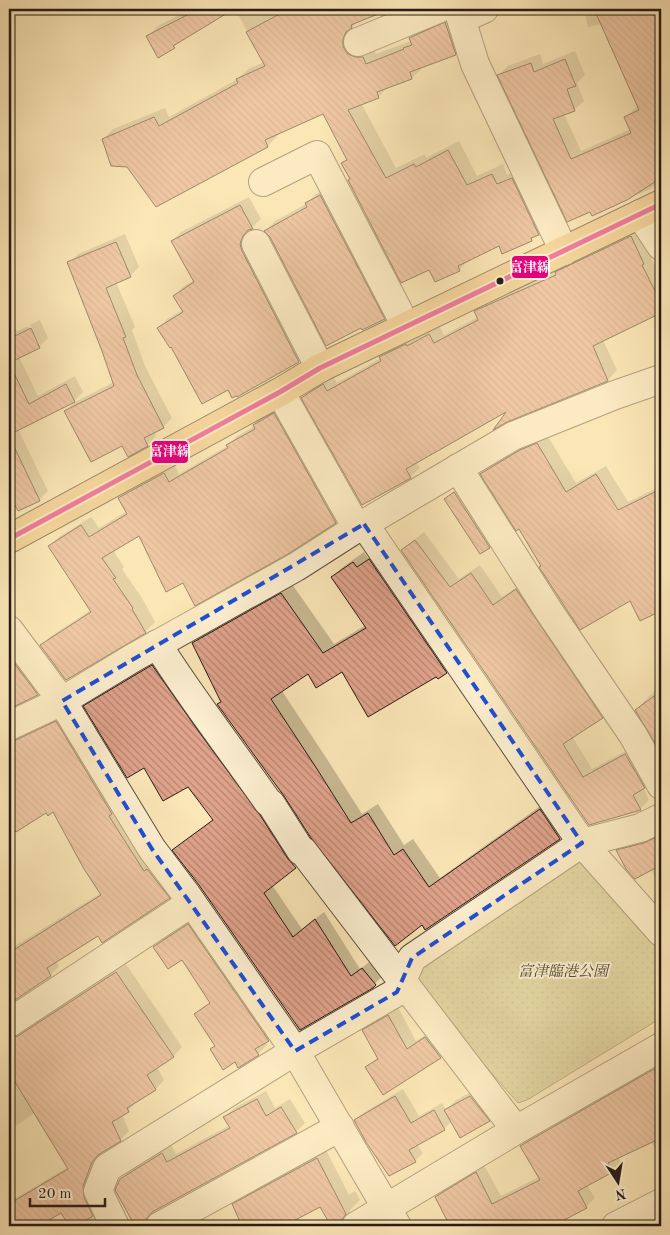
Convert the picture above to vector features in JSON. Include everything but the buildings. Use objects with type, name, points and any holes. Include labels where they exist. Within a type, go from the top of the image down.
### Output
[{"type":"main road","points":[[9,538],[280,392],[320,368],[651,209]]},
{"type":"street","points":[[358,42],[460,11],[475,64],[564,251]]},
{"type":"street","points":[[263,182],[317,154],[406,326]]},
{"type":"street","points":[[651,209],[661,246]]},
{"type":"street","points":[[256,244],[320,368]]},
{"type":"street","points":[[9,726],[62,701],[157,644],[296,567],[360,526],[513,436],[615,394],[661,379]]},
{"type":"street","points":[[280,392],[360,526],[582,844],[660,927]]},
{"type":"street","points":[[458,468],[548,610],[633,735],[661,785]]},
{"type":"street","points":[[9,630],[62,701],[152,849],[295,1052],[392,1217]]},
{"type":"street","points":[[157,644],[230,751],[271,804],[301,851],[303,851],[516,1130]]},
{"type":"street","points":[[115,1226],[98,1191],[107,1168],[295,1052],[397,992],[412,958],[582,844],[640,828],[661,818]]},
{"type":"street","points":[[9,1023],[191,903]]},
{"type":"street","points":[[356,1226],[392,1217],[516,1130],[661,1047]]},
{"type":"street","points":[[160,1226],[340,1127]]},
{"type":"street","points":[[616,1226],[661,1203]]},
{"type":"highlighted area","points":[[364,524],[582,843],[412,958],[397,992],[295,1051],[152,849],[62,701]]},
{"type":"green space","name":"富津臨港公園","points":[[586,857],[661,947],[661,1018],[527,1100],[518,1103],[413,985],[416,963]]},
{"type":"transit line","name":"富津線","points":[[9,539],[280,392],[320,368],[661,204]]}]
